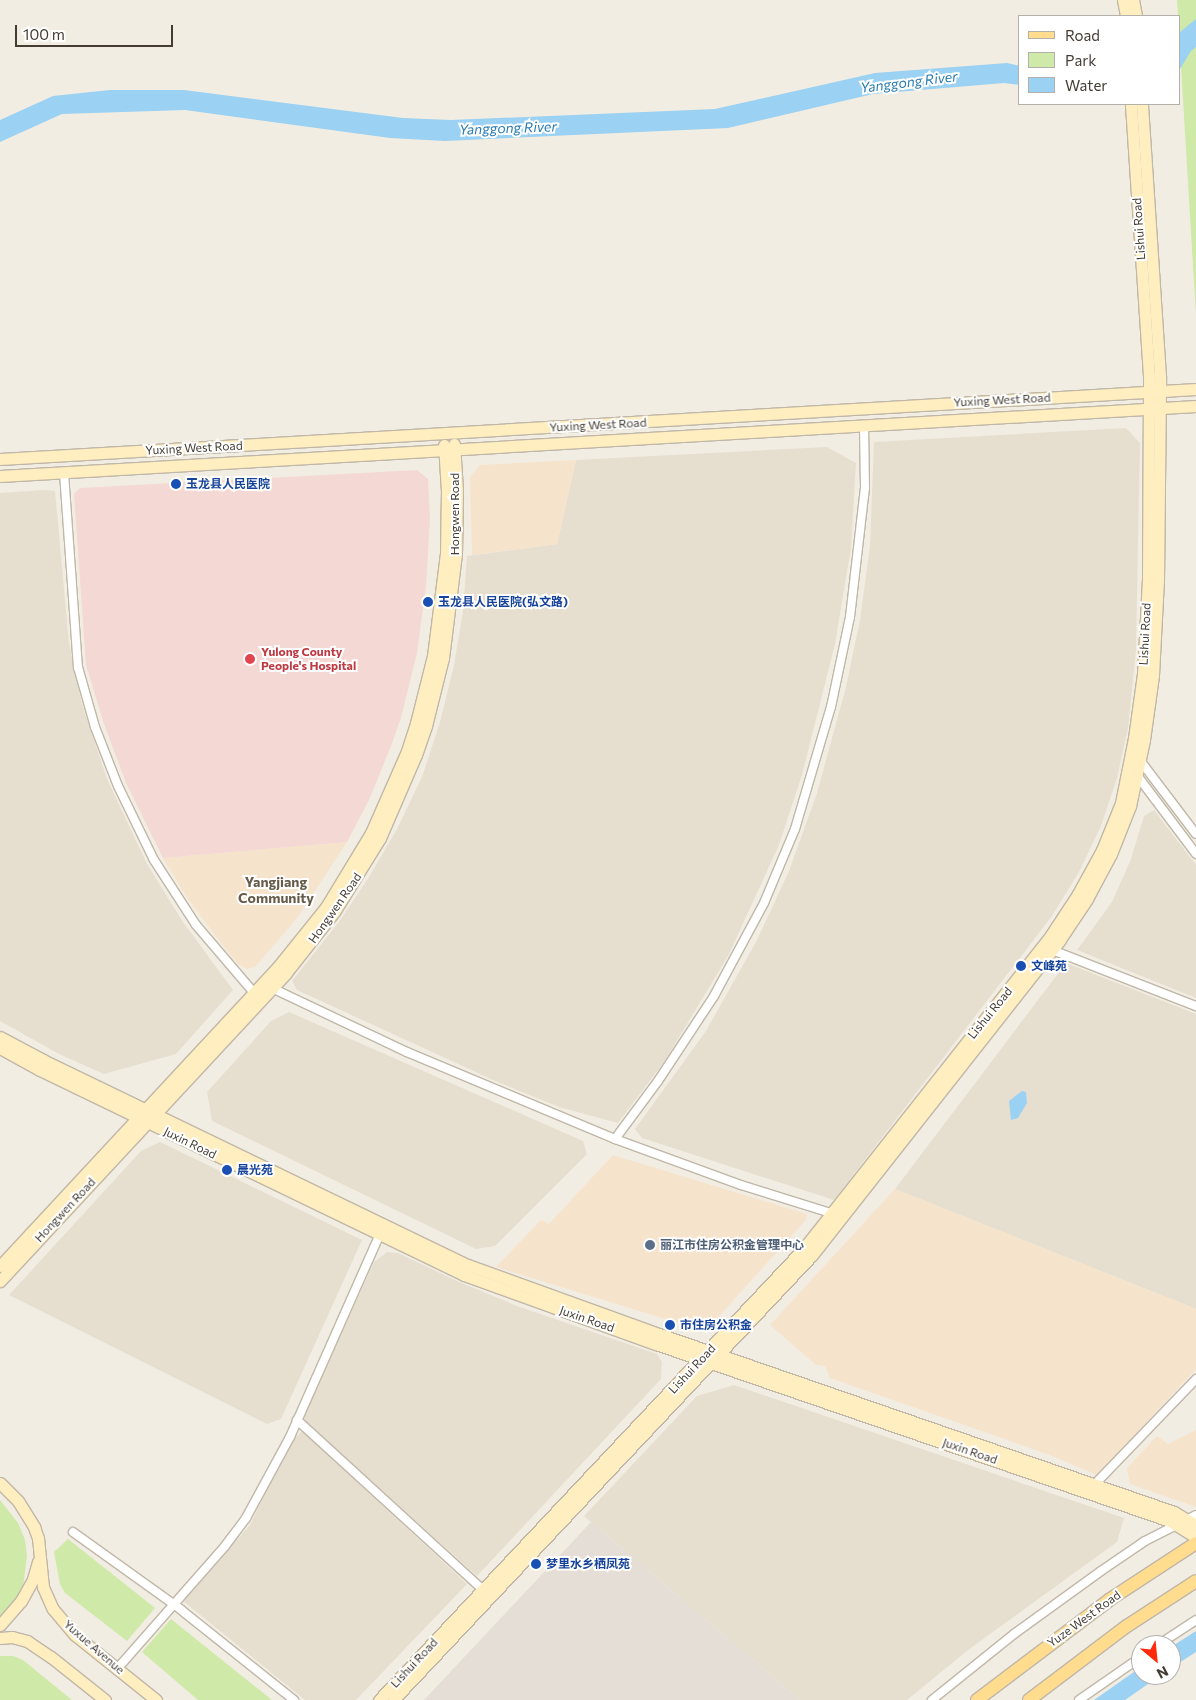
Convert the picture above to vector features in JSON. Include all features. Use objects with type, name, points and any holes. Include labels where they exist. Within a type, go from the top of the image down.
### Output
[{"type":"main road","name":"Yuze West Road","points":[[977,1700],[1109,1600],[1196,1543]]},
{"type":"main road","points":[[1029,1700],[1127,1626],[1196,1581]]},
{"type":"street","points":[[1123,0],[1126,15]]},
{"type":"street","points":[[1133,0],[1136,15]]},
{"type":"street","name":"Lishui Road","points":[[1132,105],[1155,391]]},
{"type":"street","name":"Lishui Road","points":[[393,1700],[710,1357],[804,1248],[1004,996],[1065,915],[1090,872],[1112,826],[1135,762],[1150,707],[1156,634],[1160,519],[1142,105]]},
{"type":"street","name":"Yuxing West Road","points":[[0,459],[1196,389]]},
{"type":"street","name":"Yuxing West Road","points":[[0,476],[1196,406]]},
{"type":"street","name":"Lishui Road","points":[[379,1700],[483,1590],[812,1255],[1052,950],[1087,899],[1111,854],[1130,806],[1137,776],[1132,750],[1139,705],[1145,642],[1155,409]]},
{"type":"street","points":[[615,1139],[658,1081],[714,996],[764,903],[795,829],[832,707],[850,617],[865,488],[864,426]]},
{"type":"street","name":"Hongwen Road","points":[[0,1266],[272,988],[319,934],[365,865],[393,811],[424,733],[443,658],[453,589],[457,519],[448,433]]},
{"type":"street","name":"Hongwen Road","points":[[0,1281],[294,948],[340,885],[371,833],[407,751],[425,690],[439,622],[447,528],[450,451]]},
{"type":"street","points":[[64,473],[78,667],[96,727],[130,814],[167,882],[211,945],[254,993]]},
{"type":"street","points":[[1135,762],[1196,834]]},
{"type":"street","points":[[1137,776],[1196,854]]},
{"type":"street","points":[[1052,950],[1196,1006]]},
{"type":"street","points":[[272,988],[407,1052],[615,1139],[741,1186],[831,1213]]},
{"type":"street","name":"Juxin Road","points":[[0,1037],[146,1116],[464,1275],[1095,1484],[1193,1520]]},
{"type":"street","name":"Juxin Road","points":[[0,1048],[468,1265],[710,1357],[1177,1525],[1196,1537]]},
{"type":"street","points":[[117,1669],[225,1546],[246,1518],[297,1420],[380,1234]]},
{"type":"street","points":[[1095,1484],[1196,1378]]},
{"type":"street","points":[[297,1420],[483,1590]]},
{"type":"street","name":"Yuxue Avenue","points":[[0,1483],[18,1501],[38,1538],[43,1587],[53,1609],[75,1635],[156,1700]]},
{"type":"street","points":[[932,1700],[1014,1634],[1100,1571],[1145,1541],[1177,1525],[1193,1520]]},
{"type":"street","points":[[73,1532],[174,1604],[294,1700]]},
{"type":"street","points":[[0,1625],[14,1611],[27,1590],[39,1555]]},
{"type":"street","points":[[1173,1635],[1196,1620]]},
{"type":"street","points":[[0,1638],[12,1637],[28,1641],[105,1700]]},
{"type":"street","points":[[1079,1700],[1131,1664]]},
{"type":"shaded area","points":[[1126,428],[1140,443],[1136,650],[1128,728],[1117,778],[1101,826],[1079,872],[1052,916],[834,1200],[642,1138],[635,1129],[706,1031],[757,940],[789,871],[817,793],[846,687],[860,620],[870,546],[874,442]]},
{"type":"shaded area","points":[[827,447],[856,463],[851,548],[835,644],[802,775],[779,845],[728,956],[666,1059],[618,1123],[559,1107],[493,1080],[297,990],[292,981],[339,922],[369,877],[397,829],[422,777],[440,722],[454,665],[463,611],[467,556],[557,544],[576,460]]},
{"type":"shaded area","points":[[576,460],[557,544],[472,555],[470,477],[480,465]]},
{"type":"shaded area","name":"Yulong County People's Hospital","points":[[417,470],[428,479],[430,519],[426,586],[417,653],[401,718],[391,746],[369,800],[347,842],[163,858],[126,783],[104,724],[86,665],[74,494],[80,488]]},
{"type":"shaded area","points":[[55,491],[69,643],[82,704],[107,779],[147,864],[183,922],[233,990],[176,1054],[104,1074],[59,1054],[0,1021],[0,493]]},
{"type":"shaded area","points":[[1154,810],[1196,865],[1196,998],[1077,950],[1112,902],[1131,859],[1144,816]]},
{"type":"shaded area","points":[[347,842],[297,918],[255,967],[247,969],[238,964],[218,939],[188,899],[163,858]]},
{"type":"shaded area","points":[[1066,963],[1196,1014],[1196,1309],[895,1189]]},
{"type":"shaded area","points":[[289,1012],[583,1141],[587,1154],[495,1246],[476,1249],[212,1121],[207,1092],[271,1021]]},
{"type":"shaded area","name":"晨光苑","points":[[160,1142],[362,1240],[281,1419],[267,1424],[9,1295],[141,1151]]},
{"type":"shaded area","name":"丽江市住房公积金管理中心","points":[[613,1155],[807,1214],[805,1221],[712,1324],[698,1329],[496,1267],[541,1220],[549,1224]]},
{"type":"shaded area","points":[[895,1189],[1196,1309],[1196,1369],[1097,1475],[1047,1454],[830,1378],[825,1366],[816,1365],[770,1325]]},
{"type":"shaded area","name":"梦里水乡栖凤苑","points":[[387,1252],[398,1253],[457,1281],[517,1306],[657,1354],[662,1362],[661,1379],[477,1576],[305,1421],[304,1416],[374,1262]]},
{"type":"shaded area","points":[[734,1385],[1124,1518],[1117,1542],[968,1650],[907,1700],[800,1700],[584,1516],[697,1396]]},
{"type":"shaded area","points":[[1196,1430],[1196,1507],[1130,1484],[1127,1468],[1157,1436],[1168,1444]]},
{"type":"shaded area","points":[[302,1431],[467,1584],[356,1700],[305,1700],[183,1601],[250,1525],[288,1445]]},
{"type":"shaded area","points":[[591,1522],[800,1700],[424,1700]]},
{"type":"green space","points":[[1177,0],[1196,0],[1196,315],[1181,67],[1181,15],[1178,15]]},
{"type":"green space","points":[[0,1500],[18,1523],[25,1540],[27,1556],[23,1587],[18,1597],[0,1618]]},
{"type":"green space","points":[[68,1539],[155,1608],[127,1641],[65,1593],[60,1584],[54,1552]]},
{"type":"green space","points":[[171,1619],[272,1700],[198,1700],[142,1652]]},
{"type":"green space","points":[[0,1656],[13,1656],[23,1660],[72,1700],[0,1700]]},
{"type":"water","points":[[1196,19],[1196,47],[1191,51],[1181,67],[1181,31]]},
{"type":"water","name":"Yanggong River","points":[[1007,63],[1018,66],[1018,85],[1004,83],[873,94],[728,128],[445,141],[390,138],[185,110],[62,114],[0,142],[0,120],[53,96],[110,90],[184,90],[403,118],[451,120],[715,109],[875,73]]},
{"type":"water","points":[[1022,1091],[1026,1092],[1027,1103],[1018,1118],[1011,1120],[1009,1101]]},
{"type":"water","points":[[1196,1631],[1196,1652],[1181,1662],[1181,1641]]},
{"type":"water","points":[[1131,1674],[1131,1685],[1147,1685],[1125,1700],[1094,1700]]},
{"type":"place","name":"玉龙县人民医院","points":[[176,484]]},
{"type":"place","name":"玉龙县人民医院(弘文路)","points":[[428,602]]},
{"type":"place","name":"Yulong County People's Hospital","points":[[250,659]]},
{"type":"place","name":"文峰苑","points":[[1021,966]]},
{"type":"place","name":"晨光苑","points":[[227,1170]]},
{"type":"place","name":"丽江市住房公积金管理中心","points":[[650,1245]]},
{"type":"place","name":"市住房公积金","points":[[670,1325]]},
{"type":"place","name":"梦里水乡栖凤苑","points":[[536,1564]]},
{"type":"district","name":"Yangjiang Community","points":[[276,890]]}]
